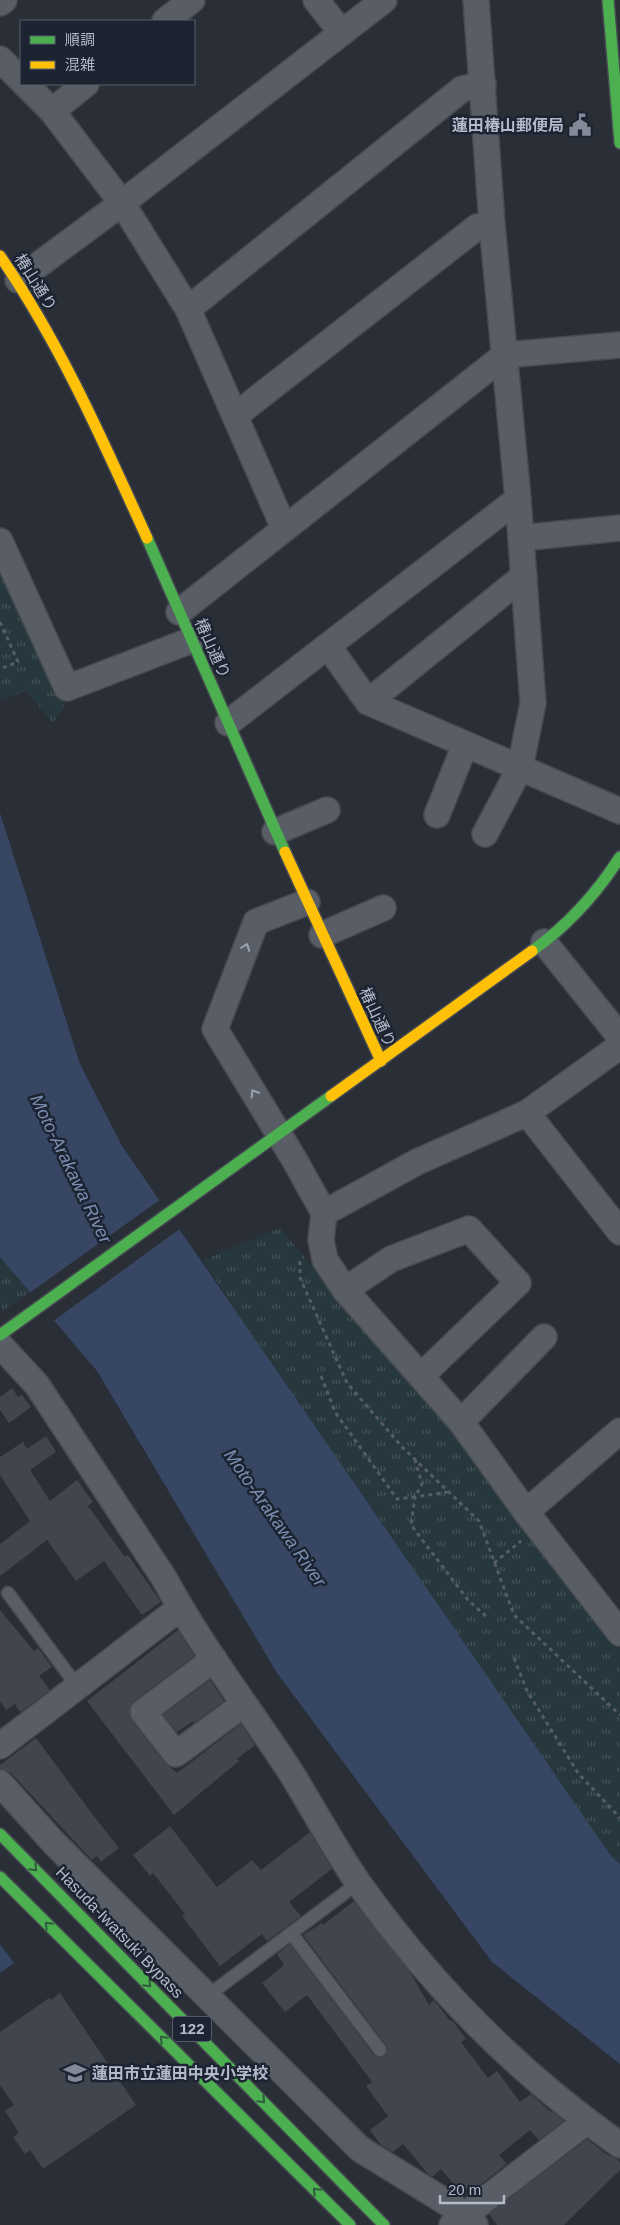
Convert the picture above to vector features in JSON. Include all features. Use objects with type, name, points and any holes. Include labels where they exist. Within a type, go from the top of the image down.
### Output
[{"type":"main road","points":[[608,0],[620,143]]},
{"type":"main road","name":"椿山通り","points":[[0,256],[18,280],[76,380],[275,832],[380,1062]]},
{"type":"main road","points":[[0,1336],[544,942],[574,916],[597,889],[620,857]]},
{"type":"main road","name":"Hasuda-Iwatsuki Bypass","points":[[0,1834],[384,2225]]},
{"type":"main road","name":"122","points":[[0,1877],[350,2225]]},
{"type":"street","points":[[0,3],[4,0]]},
{"type":"street","points":[[166,20],[192,0]]},
{"type":"street","points":[[316,0],[342,33]]},
{"type":"street","points":[[18,280],[122,203],[384,0]]},
{"type":"street","points":[[476,0],[492,224],[518,499],[533,703],[520,768],[485,834]]},
{"type":"street","points":[[0,59],[20,79]]},
{"type":"street","points":[[188,309],[462,89],[483,84]]},
{"type":"street","points":[[26,85],[52,111],[122,203],[188,309],[284,528]]},
{"type":"street","points":[[52,111],[85,85]]},
{"type":"street","points":[[236,415],[477,227],[492,224]]},
{"type":"street","points":[[179,612],[505,355],[620,344]]},
{"type":"street","points":[[228,723],[518,499]]},
{"type":"street","points":[[521,538],[620,528]]},
{"type":"street","points":[[0,541],[67,688],[192,640]]},
{"type":"street","points":[[368,702],[524,576]]},
{"type":"street","points":[[328,646],[368,702],[620,811]]},
{"type":"street","points":[[437,815],[465,745]]},
{"type":"street","points":[[275,832],[327,810]]},
{"type":"street","points":[[307,902],[256,922],[215,1029],[280,1134],[324,1214],[321,1240],[325,1260],[345,1290],[461,1422],[532,1519],[620,1633]]},
{"type":"street","points":[[322,935],[383,908]]},
{"type":"street","points":[[544,942],[620,1037]]},
{"type":"street","points":[[324,1214],[417,1162],[527,1113],[620,1046]]},
{"type":"street","points":[[527,1113],[620,1232]]},
{"type":"street","points":[[345,1290],[391,1259],[470,1229],[518,1283],[421,1376]]},
{"type":"street","points":[[461,1422],[544,1337]]},
{"type":"street","points":[[5,1361],[37,1386],[164,1578],[180,1608],[290,1772],[358,1882],[420,1963],[513,2060],[587,2121],[620,2145]]},
{"type":"street","points":[[532,1519],[620,1431]]},
{"type":"street","points":[[0,1746],[180,1608]]},
{"type":"street","points":[[214,1659],[143,1712],[176,1754],[244,1704]]},
{"type":"street","points":[[0,1783],[53,1842],[360,2149],[454,2207],[463,2222],[587,2121]]},
{"type":"lane","points":[[8,1593],[77,1686]]},
{"type":"lane","points":[[206,1997],[358,1882]]},
{"type":"lane","points":[[291,1934],[380,2050]]},
{"type":"path","points":[[0,622],[18,662],[0,669]]},
{"type":"path","points":[[300,1261],[300,1278],[347,1383],[414,1459],[478,1521],[514,1615],[620,1716]]},
{"type":"path","points":[[321,1376],[335,1412],[397,1499],[448,1492]]},
{"type":"path","points":[[414,1459],[422,1484],[415,1497],[411,1525],[468,1600],[488,1618]]},
{"type":"path","points":[[494,1563],[532,1519]]},
{"type":"path","points":[[514,1658],[527,1691],[578,1773],[620,1818]]},
{"type":"green space","points":[[0,561],[65,704],[53,723],[26,691],[0,700]]},
{"type":"green space","points":[[280,1228],[421,1396],[471,1449],[620,1649],[620,1864],[611,1856],[306,1419],[203,1260]]},
{"type":"green space","points":[[0,1257],[30,1292],[2,1311],[0,1308]]},
{"type":"water","name":"Moto-Arakawa River","points":[[0,813],[80,1064],[122,1146],[611,1856],[620,1864],[620,2064],[492,1962],[277,1673],[97,1371],[0,1257]]},
{"type":"water","points":[[0,1944],[14,1963],[0,1973]]},
{"type":"pier","points":[[161,1199],[181,1228],[52,1322],[28,1294]]},
{"type":"building","points":[[12,1388],[18,1397],[22,1395],[31,1407],[9,1423],[0,1410],[0,1397]]},
{"type":"building","points":[[46,1436],[56,1452],[30,1470],[50,1501],[77,1480],[93,1502],[88,1506],[125,1557],[128,1555],[161,1602],[142,1615],[104,1561],[76,1581],[47,1540],[0,1576],[0,1544],[30,1521],[0,1475],[0,1457],[23,1442],[27,1449]]},
{"type":"building","points":[[0,1610],[34,1651],[38,1648],[52,1667],[39,1676],[50,1690],[20,1712],[15,1704],[6,1710],[0,1701]]},
{"type":"building","points":[[178,1630],[194,1656],[134,1701],[129,1713],[132,1721],[165,1763],[177,1773],[241,1724],[255,1745],[237,1759],[239,1761],[174,1815],[87,1701]]},
{"type":"building","points":[[210,1680],[224,1701],[194,1723],[193,1721],[177,1732],[163,1715]]},
{"type":"building","points":[[36,1738],[119,1848],[101,1862],[97,1856],[92,1860],[11,1773],[0,1769],[0,1765]]},
{"type":"building","points":[[170,1826],[217,1887],[252,1860],[261,1870],[310,1832],[332,1869],[289,1902],[301,1916],[267,1941],[262,1934],[220,1966],[182,1916],[185,1914],[153,1873],[150,1876],[133,1855]]},
{"type":"building","points":[[354,1901],[410,1972],[429,2005],[434,2000],[450,2021],[452,2020],[466,2039],[461,2042],[488,2078],[497,2071],[520,2102],[531,2094],[564,2121],[539,2140],[530,2130],[499,2155],[507,2164],[472,2191],[469,2187],[462,2194],[441,2169],[432,2177],[403,2144],[393,2152],[381,2145],[370,2130],[388,2116],[366,2086],[372,2082],[307,1995],[285,2012],[262,1983],[284,1965],[277,1954],[290,1944],[374,2055],[381,2058],[385,2056],[388,2049],[386,2045],[303,1935],[322,1923],[323,1925]]},
{"type":"building","points":[[60,1993],[136,2105],[43,2169],[30,2150],[25,2154],[13,2137],[19,2133],[5,2111],[14,2105],[0,2085],[0,2032],[49,1998],[51,2000]]},
{"type":"building","points":[[587,2139],[606,2154],[617,2159],[620,2162],[620,2170],[564,2225],[497,2225],[489,2214]]},
{"type":"traffic: fast","points":[[608,0],[620,143]]},
{"type":"traffic: fast","points":[[147,538],[285,852]]},
{"type":"traffic: fast","points":[[532,951],[569,920],[601,883],[620,857]]},
{"type":"traffic: fast","points":[[0,1335],[331,1096]]},
{"type":"traffic: fast","points":[[0,1834],[384,2225]]},
{"type":"traffic: fast","points":[[0,1877],[350,2225]]},
{"type":"traffic: slow","points":[[0,256],[43,324],[62,359],[147,538]]},
{"type":"traffic: slow","points":[[285,852],[381,1061]]},
{"type":"traffic: slow","points":[[331,1096],[532,951]]},
{"type":"place","name":"蓮田椿山郵便局","points":[[580,125]]},
{"type":"place","name":"蓮田市立蓮田中央小学校","points":[[75,2073]]}]
